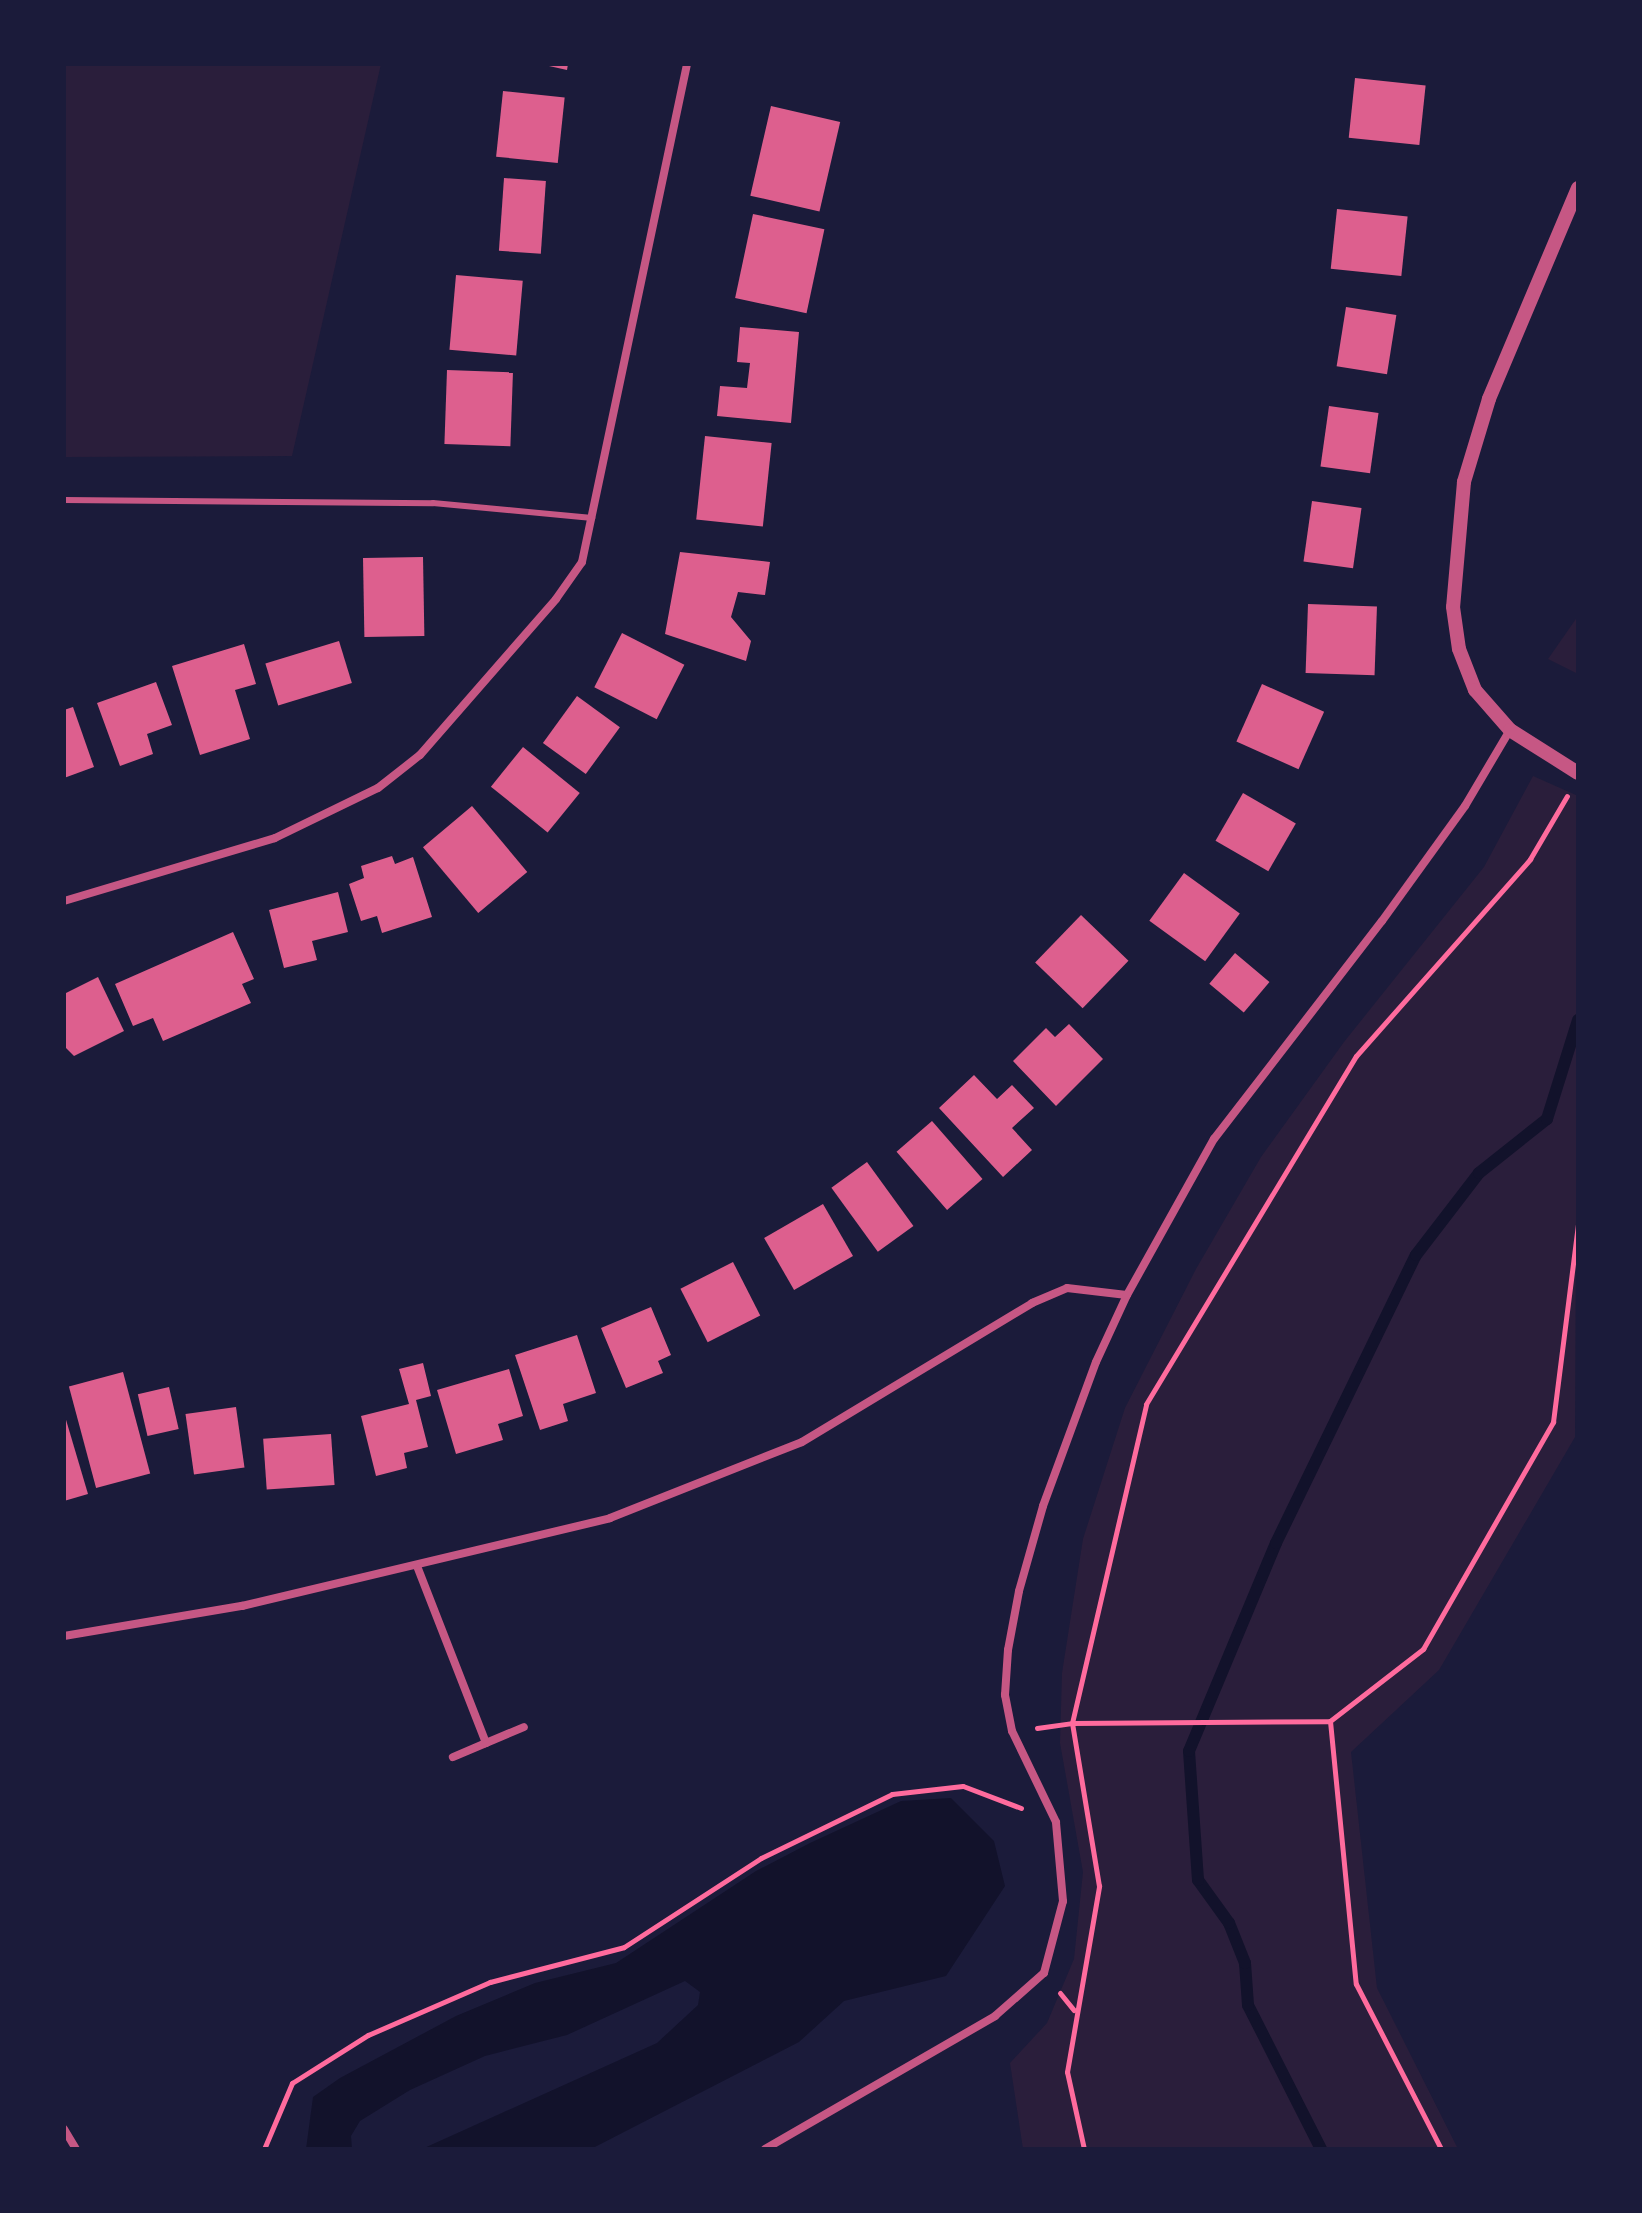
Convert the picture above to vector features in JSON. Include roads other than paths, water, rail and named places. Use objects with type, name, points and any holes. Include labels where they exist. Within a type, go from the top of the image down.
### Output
[{"type":"street","points":[[64,901],[275,838],[378,788],[420,755],[556,599],[582,562],[687,64]]},
{"type":"street","points":[[1578,188],[1489,399],[1464,482],[1455,547],[1453,607],[1459,649],[1475,690],[1510,730],[1578,773]]},
{"type":"street","points":[[765,2149],[995,2016],[1044,1973],[1063,1901],[1056,1822],[1012,1731],[1005,1695],[1008,1650],[1019,1591],[1043,1506],[1096,1362],[1127,1295],[1214,1139],[1382,921],[1465,806],[1510,730]]},
{"type":"street","points":[[64,1636],[242,1606],[610,1518],[711,1482],[802,1442],[1032,1303],[1067,1288],[1127,1295]]},
{"type":"street","points":[[417,1566],[486,1743]]},
{"type":"street","points":[[453,1757],[524,1727]]},
{"type":"street","points":[[64,2129],[76,2149]]},
{"type":"lane","points":[[64,500],[433,503],[592,518]]},
{"type":"waterway","points":[[1321,2149],[1248,2005],[1245,1963],[1229,1923],[1198,1880],[1189,1751],[1276,1543],[1416,1255],[1479,1173],[1547,1119],[1578,1020]]}]
